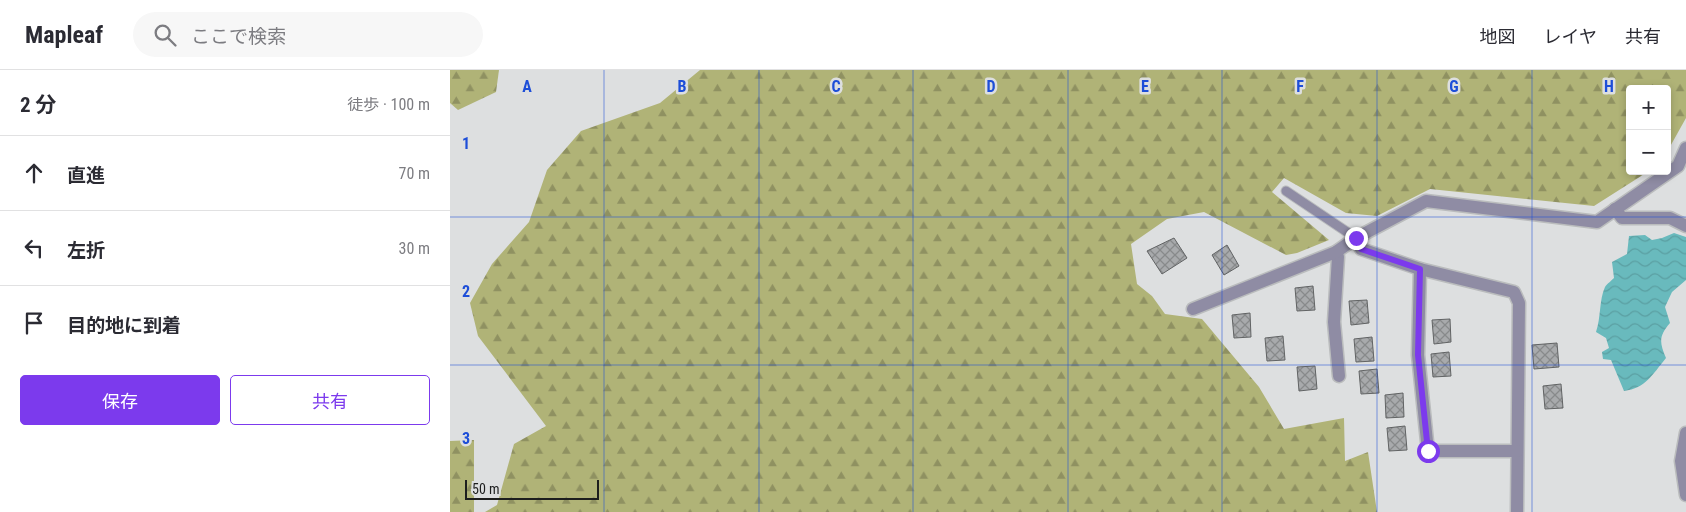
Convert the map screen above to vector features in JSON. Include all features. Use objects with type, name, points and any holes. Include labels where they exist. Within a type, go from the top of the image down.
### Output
[{"type":"street","points":[[1193,309],[1336,252],[1356,238],[1426,201],[1597,222],[1678,166],[1686,148]]},
{"type":"street","points":[[1616,209],[1622,218],[1670,218],[1686,226]]},
{"type":"street","points":[[1356,238],[1361,249],[1420,269],[1514,292],[1519,303],[1517,512]]},
{"type":"street","points":[[1336,252],[1338,257],[1334,322],[1339,376]]},
{"type":"street","points":[[1420,269],[1418,355],[1428,451],[1517,451]]},
{"type":"street","points":[[1686,432],[1682,461],[1686,495]]},
{"type":"lane","points":[[1286,192],[1356,238]]},
{"type":"green space","points":[[450,70],[499,70],[496,92],[458,110],[450,103]]},
{"type":"green space","points":[[700,70],[1686,70],[1686,118],[1671,145],[1671,85],[1626,85],[1626,175],[1643,175],[1594,206],[1430,189],[1377,216],[1346,213],[1284,178],[1272,192],[1329,240],[1297,253],[1286,255],[1204,212],[1167,219],[1131,244],[1137,284],[1152,296],[1165,314],[1202,319],[1259,387],[1284,429],[1344,418],[1345,461],[1368,452],[1377,512],[485,512],[497,505],[514,444],[546,426],[478,336],[470,303],[492,264],[529,222],[547,170],[581,131],[660,103]]},
{"type":"green space","points":[[474,440],[474,512],[450,512],[450,441]]},
{"type":"water","points":[[1674,233],[1686,237],[1686,280],[1672,292],[1665,307],[1670,323],[1662,336],[1661,343],[1666,358],[1643,384],[1624,391],[1611,360],[1603,359],[1602,352],[1609,348],[1606,338],[1596,332],[1603,292],[1614,278],[1612,262],[1627,254],[1629,236],[1645,235],[1652,240]]},
{"type":"building","points":[[1174,238],[1187,258],[1162,274],[1147,251]]},
{"type":"building","points":[[1227,245],[1239,266],[1224,275],[1212,255]]},
{"type":"building","points":[[1313,286],[1315,310],[1297,311],[1295,288]]},
{"type":"building","points":[[1367,300],[1369,323],[1351,325],[1349,301]]},
{"type":"building","points":[[1250,313],[1251,337],[1234,338],[1232,315]]},
{"type":"building","points":[[1450,319],[1451,342],[1434,344],[1432,320]]},
{"type":"building","points":[[1283,336],[1285,360],[1267,361],[1265,338]]},
{"type":"building","points":[[1372,337],[1374,361],[1356,362],[1354,339]]},
{"type":"building","points":[[1557,343],[1559,367],[1534,369],[1532,345]]},
{"type":"building","points":[[1449,352],[1451,376],[1433,377],[1431,354]]},
{"type":"building","points":[[1315,366],[1317,389],[1299,391],[1297,367]]},
{"type":"building","points":[[1377,369],[1379,393],[1361,394],[1359,371]]},
{"type":"building","points":[[1561,384],[1563,408],[1545,409],[1543,386]]},
{"type":"building","points":[[1403,393],[1404,417],[1386,418],[1385,395]]},
{"type":"building","points":[[1405,426],[1407,450],[1389,451],[1387,428]]},
{"type":"route","points":[[1356,238],[1361,249],[1420,269],[1418,355],[1428,451]]}]
